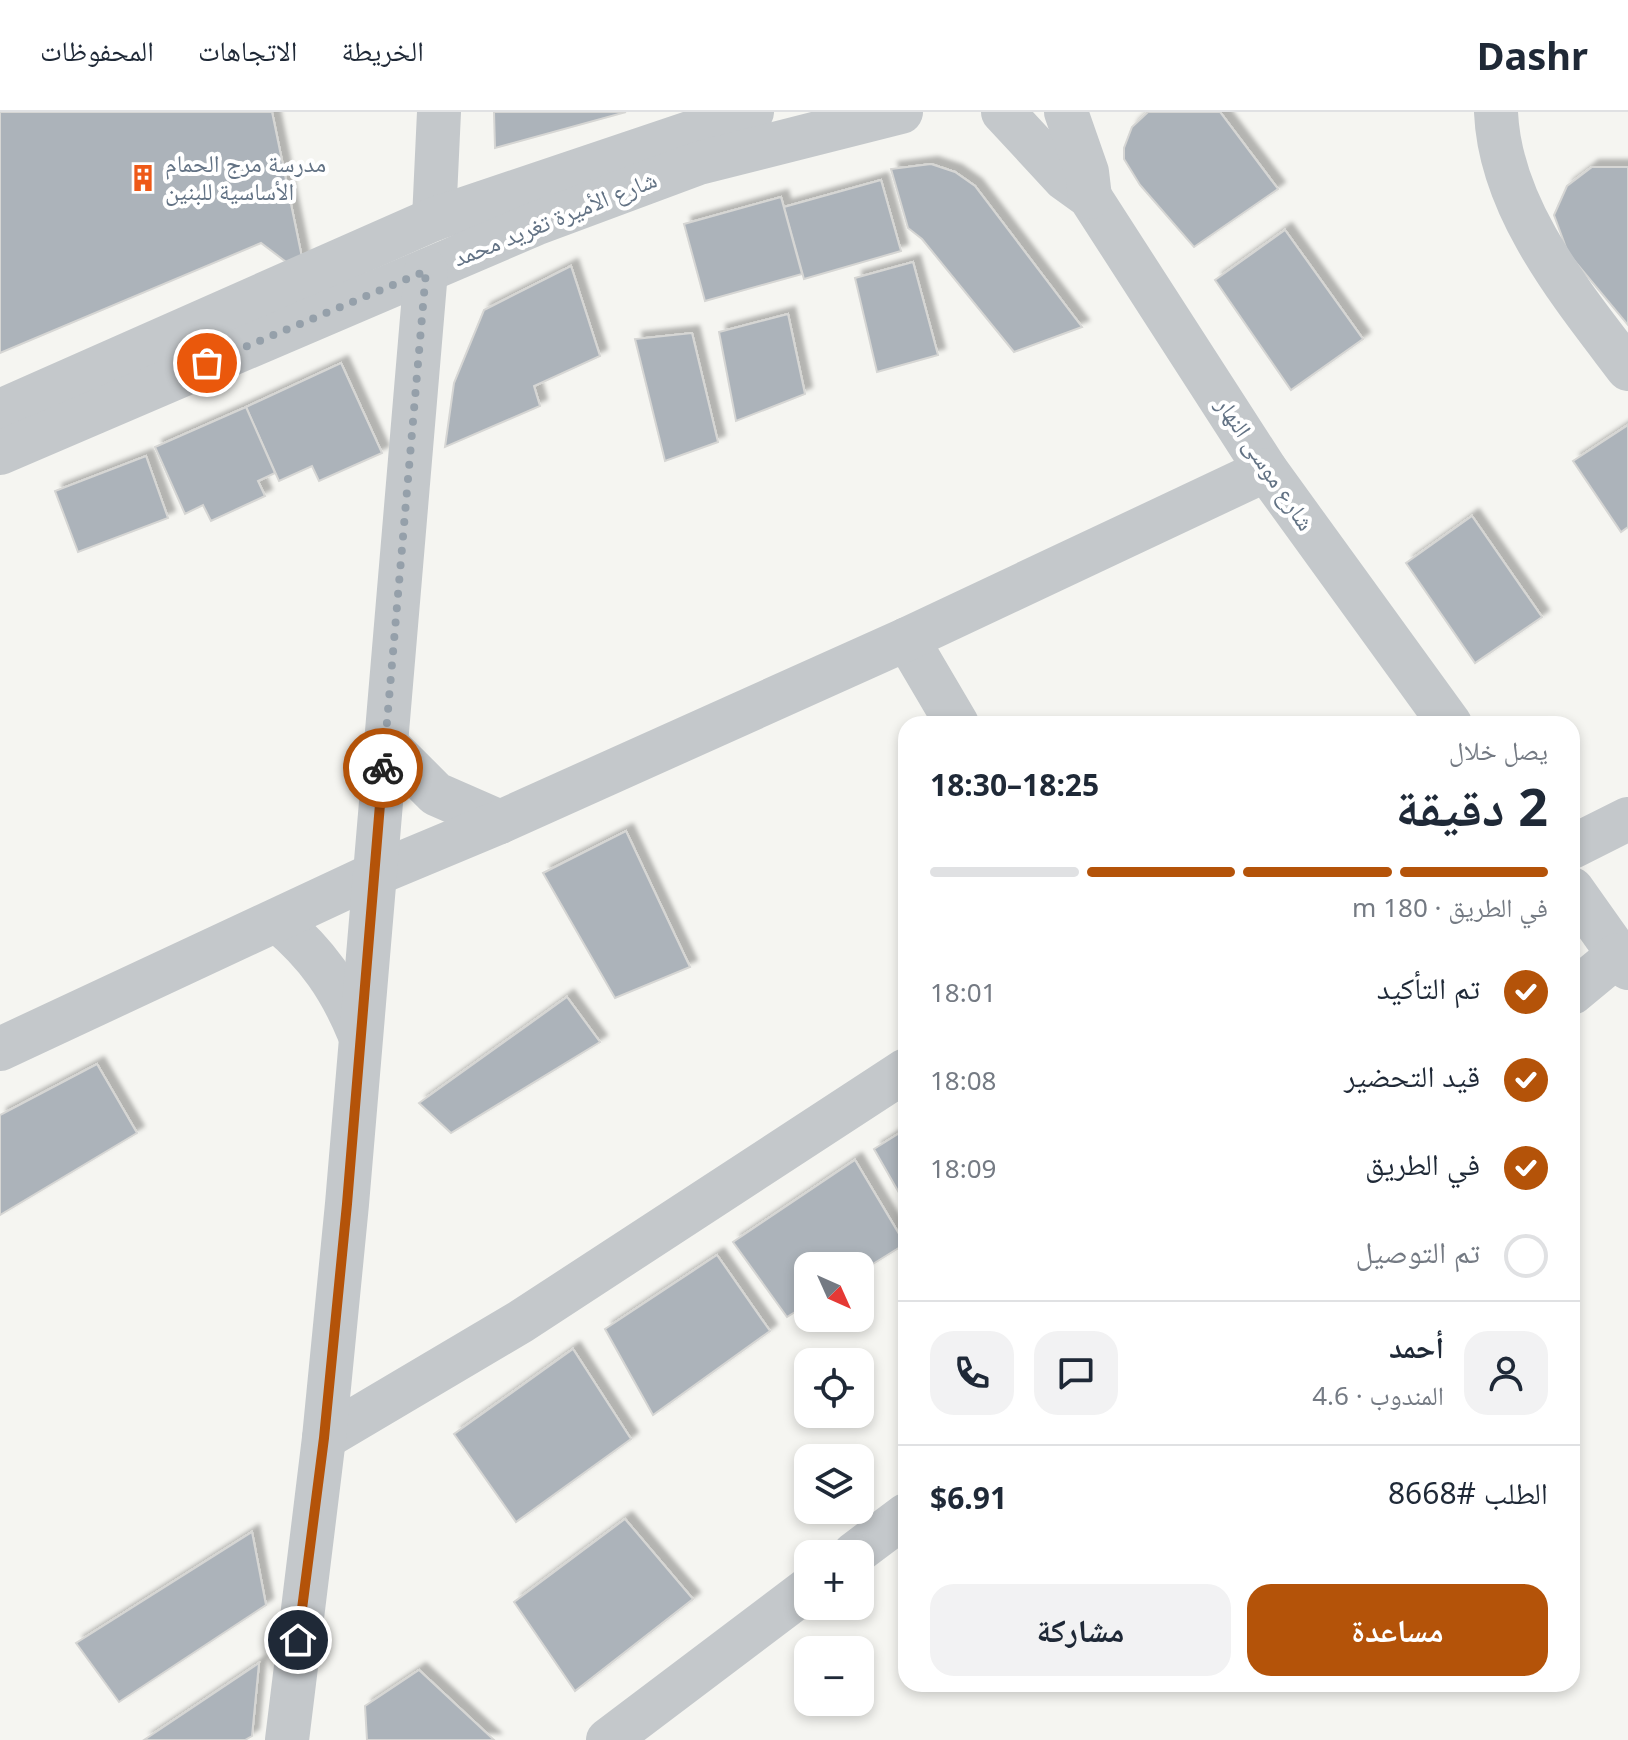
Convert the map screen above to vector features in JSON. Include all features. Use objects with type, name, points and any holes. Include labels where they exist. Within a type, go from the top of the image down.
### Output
[{"type":"street","points":[[434,219],[439,112]]},
{"type":"street","name":"شارع الأميرة تغريد محمد","points":[[0,411],[434,219],[752,112]]},
{"type":"street","name":"شارع الأميرة تغريد محمد","points":[[0,453],[535,224],[699,163],[901,112]]},
{"type":"street","name":"شارع موسى النهار","points":[[1003,112],[1065,179],[1090,197],[1266,470],[1444,716]]},
{"type":"street","name":"شارع موسى النهار","points":[[1066,112],[1087,172],[1090,197]]},
{"type":"street","points":[[1496,112],[1501,154],[1514,194],[1546,255],[1628,369]]},
{"type":"street","points":[[287,1740],[324,1438],[426,271]]},
{"type":"street","points":[[0,1049],[279,922],[373,875],[500,822],[907,639],[1266,470]]},
{"type":"street","points":[[907,639],[952,716]]},
{"type":"street","points":[[386,744],[436,794],[500,822]]},
{"type":"street","points":[[1580,843],[1628,819]]},
{"type":"street","points":[[1580,900],[1623,961],[1580,988]]},
{"type":"street","points":[[279,922],[306,944],[328,971],[359,1033]]},
{"type":"street","points":[[324,1438],[520,1322],[898,1075]]},
{"type":"street","points":[[873,1540],[898,1521]]},
{"type":"street","points":[[608,1740],[794,1600]]},
{"type":"building","name":"مدرسة مرج الحمام الأساسية للبنين","points":[[0,112],[272,112],[306,277],[261,243],[0,353]]},
{"type":"building","points":[[494,112],[626,112],[495,148]]},
{"type":"building","points":[[1148,112],[1220,112],[1278,189],[1194,247],[1140,185],[1124,159],[1124,148],[1132,127]]},
{"type":"building","points":[[931,164],[955,172],[975,186],[1082,327],[1014,352],[922,239],[908,228],[891,169]]},
{"type":"building","points":[[1592,167],[1628,167],[1628,325],[1568,253],[1554,215],[1567,186]]},
{"type":"building","points":[[881,180],[901,251],[804,279],[784,207]]},
{"type":"building","points":[[781,197],[802,274],[705,301],[684,224]]},
{"type":"building","points":[[1285,230],[1363,339],[1291,390],[1215,280]]},
{"type":"building","points":[[913,262],[938,355],[877,372],[855,278]]},
{"type":"building","points":[[571,266],[600,356],[534,386],[540,406],[445,447],[454,383],[484,310]]},
{"type":"building","points":[[788,314],[805,394],[736,421],[719,332]]},
{"type":"building","points":[[692,333],[718,442],[665,461],[635,339]]},
{"type":"building","points":[[341,363],[382,453],[319,481],[312,466],[279,481],[246,407]]},
{"type":"building","points":[[246,407],[275,473],[258,481],[265,496],[211,521],[203,505],[185,514],[155,447]]},
{"type":"building","points":[[1628,425],[1628,527],[1621,532],[1573,461]]},
{"type":"building","points":[[146,456],[168,518],[78,552],[55,491]]},
{"type":"building","points":[[1472,516],[1542,617],[1475,663],[1406,563]]},
{"type":"building","points":[[626,831],[690,967],[615,998],[543,873]]},
{"type":"building","points":[[567,997],[600,1042],[451,1133],[419,1103]]},
{"type":"building","points":[[97,1064],[137,1133],[0,1215],[0,1115]]},
{"type":"building","points":[[898,1134],[898,1191],[874,1149]]},
{"type":"building","points":[[855,1160],[898,1232],[898,1248],[874,1263],[874,1252],[794,1252],[794,1313],[787,1317],[733,1242]]},
{"type":"building","points":[[717,1255],[770,1331],[653,1415],[605,1329]]},
{"type":"building","points":[[573,1349],[631,1439],[516,1522],[454,1434]]},
{"type":"building","points":[[625,1519],[693,1599],[575,1691],[514,1602]]},
{"type":"building","points":[[252,1532],[266,1605],[119,1702],[76,1643]]},
{"type":"building","points":[[259,1663],[252,1736],[245,1740],[144,1740]]},
{"type":"building","points":[[419,1670],[494,1740],[367,1740],[365,1706]]},
{"type":"way so far","points":[[207,363],[426,271],[420,314],[400,604],[383,768]]},
{"type":"place","name":"مدرسة مرج الحمام الأساسية للبنين","points":[[143,178]]},
{"type":"route","points":[[298,1640],[324,1438],[347,1204],[383,768]]}]
